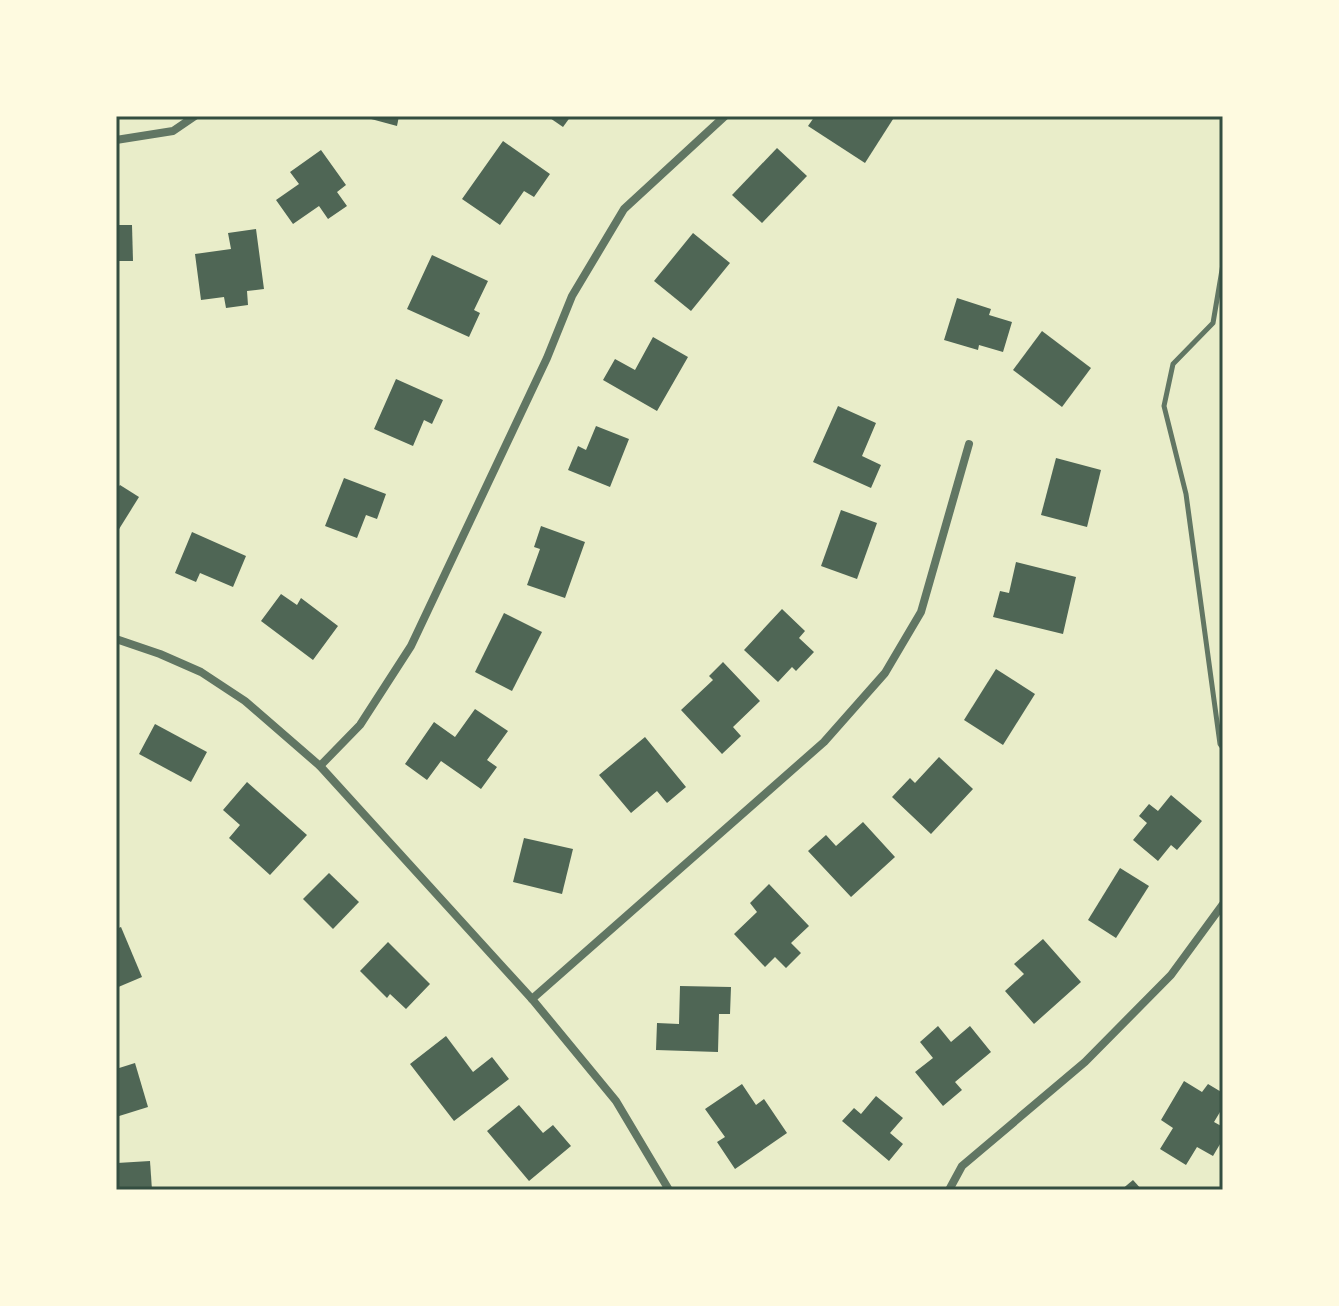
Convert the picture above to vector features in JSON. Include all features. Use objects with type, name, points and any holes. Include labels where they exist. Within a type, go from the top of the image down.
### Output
[{"type":"street","points":[[116,140],[173,131],[195,116]]},
{"type":"street","points":[[320,766],[360,725],[411,646],[547,358],[572,296],[624,209],[725,116]]},
{"type":"street","points":[[532,999],[824,742],[885,673],[921,612],[969,444]]},
{"type":"street","points":[[116,639],[201,672],[245,701],[320,766],[532,999],[616,1101],[669,1190]]},
{"type":"street","points":[[949,1190],[962,1166],[1085,1062],[1171,975],[1223,904]]},
{"type":"lane","points":[[1223,264],[1213,323],[1173,364],[1164,406],[1186,494],[1217,729],[1223,748]]},
{"type":"building","points":[[360,116],[399,116],[397,126]]},
{"type":"building","points":[[547,116],[571,116],[563,127]]},
{"type":"building","points":[[815,116],[895,116],[865,163],[808,126]]},
{"type":"building","points":[[503,141],[550,174],[534,197],[524,191],[500,225],[462,199]]},
{"type":"building","points":[[777,148],[807,176],[762,223],[732,195]]},
{"type":"building","points":[[321,150],[346,185],[337,192],[347,206],[328,219],[319,206],[293,224],[276,200],[299,184],[290,172]]},
{"type":"building","points":[[116,225],[132,225],[133,261],[116,261]]},
{"type":"building","points":[[256,229],[264,289],[247,291],[248,305],[226,308],[224,297],[201,300],[195,254],[231,249],[228,233]]},
{"type":"building","points":[[693,233],[730,263],[691,311],[654,281]]},
{"type":"building","points":[[432,255],[488,281],[474,310],[480,313],[469,337],[407,309]]},
{"type":"building","points":[[957,298],[991,309],[989,315],[1012,322],[1003,352],[979,345],[978,350],[944,340]]},
{"type":"building","points":[[1042,331],[1091,368],[1062,407],[1013,370]]},
{"type":"building","points":[[653,337],[688,357],[657,411],[603,380],[615,359],[635,370]]},
{"type":"building","points":[[396,379],[443,400],[432,424],[424,420],[413,446],[374,429]]},
{"type":"building","points":[[838,406],[876,423],[862,456],[881,465],[871,488],[813,462]]},
{"type":"building","points":[[596,426],[629,439],[610,487],[568,470],[578,446],[586,450]]},
{"type":"building","points":[[1056,458],[1101,470],[1087,527],[1041,515]]},
{"type":"building","points":[[344,478],[386,494],[377,519],[366,515],[357,538],[325,526]]},
{"type":"building","points":[[120,485],[139,497],[116,534],[116,490]]},
{"type":"building","points":[[841,510],[877,523],[857,579],[821,566]]},
{"type":"building","points":[[541,526],[585,542],[565,598],[527,585],[540,549],[534,547]]},
{"type":"building","points":[[192,532],[246,556],[233,587],[200,573],[196,582],[175,573]]},
{"type":"building","points":[[1016,562],[1076,577],[1063,634],[993,617],[1000,591],[1009,593]]},
{"type":"building","points":[[281,594],[297,605],[301,598],[338,626],[313,660],[261,621]]},
{"type":"building","points":[[782,609],[805,631],[799,638],[814,652],[796,671],[792,667],[778,682],[744,650]]},
{"type":"building","points":[[504,613],[542,632],[512,691],[475,672]]},
{"type":"building","points":[[723,662],[760,701],[733,727],[741,736],[722,754],[681,710],[713,680],[709,676]]},
{"type":"building","points":[[996,669],[1035,694],[1003,745],[964,720]]},
{"type":"building","points":[[475,709],[508,731],[487,760],[497,767],[481,789],[441,761],[427,780],[405,764],[434,722],[455,737]]},
{"type":"building","points":[[155,724],[207,752],[191,782],[139,754]]},
{"type":"building","points":[[645,737],[686,787],[667,803],[657,791],[631,813],[599,775]]},
{"type":"building","points":[[939,757],[973,789],[931,834],[892,797],[910,778],[915,783]]},
{"type":"building","points":[[247,782],[307,835],[270,875],[229,838],[240,825],[223,810]]},
{"type":"building","points":[[1171,795],[1202,821],[1177,850],[1171,845],[1158,861],[1133,840],[1147,823],[1139,816],[1149,804],[1158,811]]},
{"type":"building","points":[[863,822],[895,857],[851,897],[808,851],[826,835],[836,846]]},
{"type":"building","points":[[524,838],[573,849],[562,894],[513,882]]},
{"type":"building","points":[[1120,868],[1149,886],[1116,938],[1088,920]]},
{"type":"building","points":[[329,873],[359,902],[333,929],[303,899]]},
{"type":"building","points":[[769,884],[809,926],[791,943],[801,953],[786,968],[775,957],[765,967],[734,934],[757,912],[750,903]]},
{"type":"building","points":[[121,927],[142,977],[116,988],[116,929]]},
{"type":"building","points":[[1043,939],[1081,982],[1034,1024],[1005,991],[1024,974],[1014,964]]},
{"type":"building","points":[[388,942],[430,984],[406,1009],[390,994],[387,998],[360,971]]},
{"type":"building","points":[[680,986],[731,987],[730,1014],[719,1014],[718,1052],[656,1050],[657,1023],[679,1024]]},
{"type":"building","points":[[938,1026],[951,1042],[970,1026],[991,1052],[955,1082],[962,1090],[943,1106],[915,1072],[933,1058],[920,1042]]},
{"type":"building","points":[[446,1036],[473,1072],[492,1057],[509,1079],[454,1121],[410,1064]]},
{"type":"building","points":[[135,1063],[148,1107],[116,1117],[116,1069]]},
{"type":"building","points":[[1184,1081],[1202,1092],[1208,1084],[1223,1093],[1223,1107],[1214,1122],[1223,1127],[1223,1139],[1213,1156],[1197,1147],[1186,1165],[1160,1149],[1173,1128],[1161,1120]]},
{"type":"building","points":[[742,1084],[756,1105],[764,1099],[787,1133],[735,1169],[717,1142],[725,1137],[705,1109]]},
{"type":"building","points":[[876,1096],[903,1118],[890,1133],[903,1144],[889,1161],[842,1121],[854,1108],[861,1114]]},
{"type":"building","points":[[519,1105],[543,1133],[553,1125],[571,1146],[529,1181],[487,1131]]},
{"type":"building","points":[[150,1161],[152,1190],[119,1190],[117,1163]]},
{"type":"building","points":[[1133,1180],[1142,1190],[1121,1190]]}]
